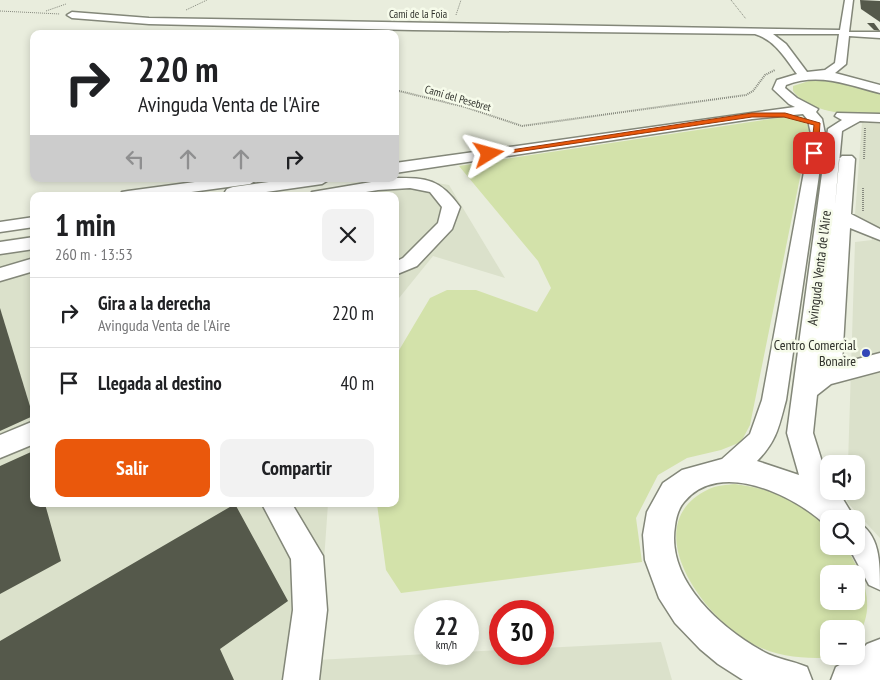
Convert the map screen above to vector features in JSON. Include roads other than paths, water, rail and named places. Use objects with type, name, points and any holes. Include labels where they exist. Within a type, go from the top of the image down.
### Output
[{"type":"street","points":[[817,76],[829,72],[840,64],[849,0]]},
{"type":"street","name":"Camí de la Foia","points":[[72,15],[161,21],[836,32]]},
{"type":"street","points":[[758,32],[766,34],[782,46],[801,72],[867,84]]},
{"type":"street","points":[[852,34],[880,35]]},
{"type":"street","points":[[840,64],[851,75],[880,89]]},
{"type":"street","points":[[801,72],[781,83],[779,89],[784,96],[816,113]]},
{"type":"street","points":[[399,157],[760,106],[784,96]]},
{"type":"street","points":[[399,167],[752,115],[816,113],[871,120]]},
{"type":"street","name":"Avinguda Venta de l'Aire","points":[[730,469],[761,440],[774,400],[818,134],[816,113]]},
{"type":"street","points":[[814,385],[830,366],[847,156],[834,139],[835,130],[871,120]]},
{"type":"street","name":"Avinguda Venta de l'Aire","points":[[834,139],[814,385],[800,433],[810,468],[834,510]]},
{"type":"street","points":[[157,192],[228,182]]},
{"type":"street","points":[[232,192],[301,182]]},
{"type":"street","points":[[343,192],[392,184],[417,183],[437,190],[451,207],[446,225],[410,262],[399,267]]},
{"type":"street","points":[[0,215],[30,211]]},
{"type":"street","points":[[842,216],[880,236]]},
{"type":"street","points":[[0,227],[30,223]]},
{"type":"street","points":[[840,240],[863,236],[880,236]]},
{"type":"street","points":[[0,248],[30,243]]},
{"type":"street","points":[[0,275],[30,265]]},
{"type":"street","points":[[814,385],[880,362]]},
{"type":"street","points":[[0,447],[30,434]]},
{"type":"street","points":[[794,680],[762,671],[720,645],[686,610],[665,573],[657,538],[662,509],[677,487],[701,473],[730,469],[765,474],[800,489],[829,510]]},
{"type":"street","points":[[278,507],[307,556],[310,610],[300,680]]},
{"type":"street","points":[[865,546],[880,574]]},
{"type":"place","name":"Centro Comercial Bonaire","points":[[866,353]]}]
